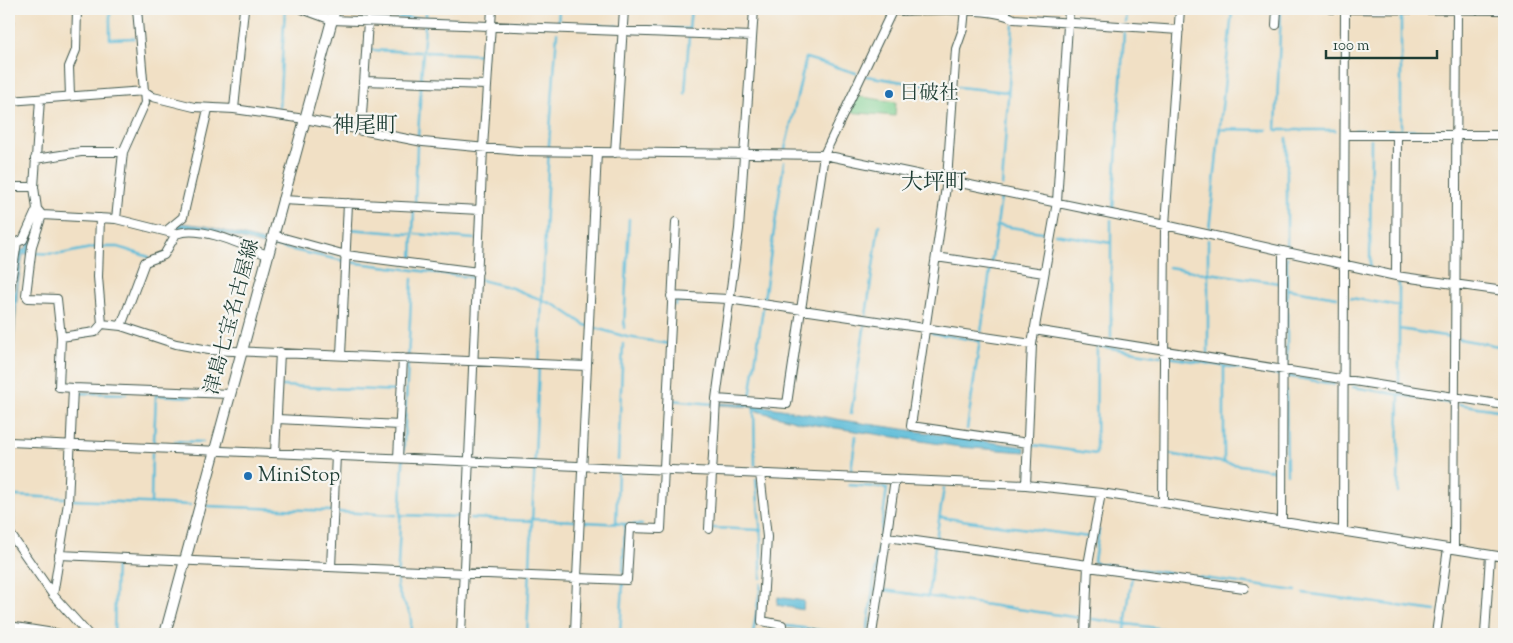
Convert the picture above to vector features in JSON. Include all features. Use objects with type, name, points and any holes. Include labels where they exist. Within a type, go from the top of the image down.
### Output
[{"type":"main road","name":"津島七宝名古屋線","points":[[165,634],[335,9]]},
{"type":"street","points":[[9,25],[10,9]]},
{"type":"street","points":[[70,96],[69,67],[76,50],[76,9]]},
{"type":"street","points":[[116,219],[123,152],[145,103],[136,9]]},
{"type":"street","points":[[234,109],[244,9]]},
{"type":"street","points":[[302,9],[332,20],[752,36]]},
{"type":"street","points":[[461,634],[483,148],[492,9]]},
{"type":"street","points":[[615,153],[624,9]]},
{"type":"street","points":[[709,529],[715,402],[739,229],[754,9]]},
{"type":"street","points":[[1026,485],[1032,344],[1057,202],[1069,9]]},
{"type":"street","points":[[1163,503],[1165,225],[1180,9]]},
{"type":"street","points":[[1276,25],[1277,9]]},
{"type":"street","points":[[1331,9],[1504,10]]},
{"type":"street","points":[[1342,531],[1345,9]]},
{"type":"street","points":[[1436,634],[1451,548],[1457,9]]},
{"type":"street","points":[[715,402],[787,404],[824,155],[892,10],[965,10],[1002,14],[1014,19],[1179,30]]},
{"type":"street","points":[[965,10],[963,29],[956,49],[947,180],[911,426],[1028,443]]},
{"type":"street","points":[[361,131],[368,21]]},
{"type":"street","points":[[364,81],[487,85]]},
{"type":"street","points":[[9,101],[144,91],[153,97],[208,109],[234,109],[305,119],[422,142],[483,148],[550,152],[824,155],[1057,202],[1396,276],[1455,286],[1504,291]]},
{"type":"street","points":[[40,99],[39,138],[35,159],[34,186],[40,212],[32,246],[26,295],[28,298],[57,298],[61,337],[58,387],[230,394]]},
{"type":"street","points":[[120,326],[145,262],[164,255],[172,233],[183,217],[208,109]]},
{"type":"street","points":[[1345,135],[1504,135]]},
{"type":"street","points":[[1396,276],[1397,135]]},
{"type":"street","points":[[35,159],[81,152],[123,152]]},
{"type":"street","points":[[575,634],[597,152]]},
{"type":"street","points":[[9,187],[34,186]]},
{"type":"street","points":[[282,200],[480,210]]},
{"type":"street","points":[[341,355],[348,203]]},
{"type":"street","points":[[40,212],[116,219],[172,233],[205,234],[270,244],[345,259],[478,277]]},
{"type":"street","points":[[9,295],[13,242],[24,240],[40,212]]},
{"type":"street","points":[[61,337],[95,332],[102,324],[98,277],[100,218]]},
{"type":"street","points":[[59,555],[627,580],[630,528],[661,529],[676,222]]},
{"type":"street","points":[[1282,251],[1282,521]]},
{"type":"street","points":[[936,256],[1044,273]]},
{"type":"street","points":[[671,296],[728,299],[1032,344]]},
{"type":"street","points":[[102,324],[120,326],[176,344],[209,350],[587,366]]},
{"type":"street","points":[[1034,330],[1504,405]]},
{"type":"street","points":[[275,453],[280,352]]},
{"type":"street","points":[[401,458],[400,425],[407,358]]},
{"type":"street","points":[[53,595],[68,503],[73,388]]},
{"type":"street","points":[[277,419],[400,425]]},
{"type":"street","points":[[12,442],[1026,485],[1101,493],[1504,557]]},
{"type":"street","points":[[331,567],[336,456]]},
{"type":"street","points":[[760,473],[767,537],[762,621],[782,625],[782,630],[815,634]]},
{"type":"street","points":[[872,634],[895,479]]},
{"type":"street","points":[[1085,634],[1088,566],[1101,493]]},
{"type":"street","points":[[9,532],[53,595],[88,634]]},
{"type":"street","points":[[887,537],[1244,588]]},
{"type":"street","points":[[1485,634],[1490,555]]},
{"type":"street","points":[[9,626],[41,633],[60,634]]},
{"type":"green space","points":[[855,96],[896,102],[895,116],[847,112]]},
{"type":"water","points":[[37,217],[29,254],[23,255],[18,286],[13,355],[14,527],[9,528],[9,342],[19,251],[26,248]]},
{"type":"water","points":[[182,223],[206,226],[264,241],[263,245],[207,229],[174,228]]},
{"type":"water","points":[[719,403],[753,404],[848,421],[1025,447],[1025,452],[960,447],[803,423],[753,410],[753,407],[719,405]]},
{"type":"water","points":[[778,597],[804,601],[803,610],[777,605]]},
{"type":"waterway","points":[[110,9],[110,39],[134,38]]},
{"type":"waterway","points":[[279,109],[285,9]]},
{"type":"waterway","points":[[315,9],[326,13]]},
{"type":"waterway","points":[[426,9],[426,19]]},
{"type":"waterway","points":[[558,25],[559,9]]},
{"type":"waterway","points":[[629,27],[689,29],[691,9]]},
{"type":"waterway","points":[[1013,9],[1013,14]]},
{"type":"waterway","points":[[1125,23],[1126,9]]},
{"type":"waterway","points":[[1281,9],[1276,130],[1335,130]]},
{"type":"waterway","points":[[1209,230],[1232,12]]},
{"type":"waterway","points":[[1401,13],[1401,133]]},
{"type":"waterway","points":[[342,15],[487,21]]},
{"type":"waterway","points":[[496,22],[534,23]]},
{"type":"waterway","points":[[543,23],[617,26]]},
{"type":"waterway","points":[[421,80],[425,25]]},
{"type":"waterway","points":[[1002,186],[1013,25]]},
{"type":"waterway","points":[[1113,210],[1124,32]]},
{"type":"waterway","points":[[527,634],[549,144],[557,33]]},
{"type":"waterway","points":[[685,94],[689,36]]},
{"type":"waterway","points":[[370,50],[420,52]]},
{"type":"waterway","points":[[426,52],[486,55]]},
{"type":"waterway","points":[[785,149],[806,58],[856,73]]},
{"type":"waterway","points":[[866,76],[909,83],[950,86]]},
{"type":"waterway","points":[[418,136],[421,85]]},
{"type":"waterway","points":[[958,87],[1008,92]]},
{"type":"waterway","points":[[1220,129],[1267,130]]},
{"type":"waterway","points":[[1355,130],[1453,131]]},
{"type":"waterway","points":[[1460,130],[1504,130]]},
{"type":"waterway","points":[[1287,138],[1287,248]]},
{"type":"waterway","points":[[1370,266],[1371,139]]},
{"type":"waterway","points":[[415,204],[417,146]]},
{"type":"waterway","points":[[764,299],[784,162]]},
{"type":"waterway","points":[[981,332],[1001,198]]},
{"type":"waterway","points":[[412,259],[414,209]]},
{"type":"waterway","points":[[624,328],[629,219]]},
{"type":"waterway","points":[[1111,220],[1111,337]]},
{"type":"waterway","points":[[866,316],[879,225]]},
{"type":"waterway","points":[[997,225],[1048,233]]},
{"type":"waterway","points":[[349,229],[410,234]]},
{"type":"waterway","points":[[416,234],[475,239]]},
{"type":"waterway","points":[[1055,234],[1111,243]]},
{"type":"waterway","points":[[1208,240],[1208,353]]},
{"type":"waterway","points":[[274,246],[349,262],[469,277],[512,288],[557,306],[585,325],[627,337],[670,344]]},
{"type":"waterway","points":[[33,253],[61,254],[96,247],[118,247],[149,257]]},
{"type":"waterway","points":[[1287,257],[1287,367]]},
{"type":"waterway","points":[[1169,267],[1208,274]]},
{"type":"waterway","points":[[1209,273],[1279,283]]},
{"type":"waterway","points":[[410,634],[411,618],[397,586],[412,279]]},
{"type":"waterway","points":[[1399,281],[1399,384]]},
{"type":"waterway","points":[[1287,289],[1337,297]]},
{"type":"waterway","points":[[1351,298],[1399,306]]},
{"type":"waterway","points":[[675,305],[677,301],[722,302]]},
{"type":"waterway","points":[[750,398],[763,308]]},
{"type":"waterway","points":[[851,414],[865,323]]},
{"type":"waterway","points":[[1399,329],[1451,337]]},
{"type":"waterway","points":[[932,333],[980,341]]},
{"type":"waterway","points":[[967,429],[980,339]]},
{"type":"waterway","points":[[1459,339],[1504,347]]},
{"type":"waterway","points":[[618,460],[623,344]]},
{"type":"waterway","points":[[1033,445],[1096,454],[1097,346],[1161,356]]},
{"type":"waterway","points":[[1168,357],[1279,375]]},
{"type":"waterway","points":[[1224,367],[1224,463]]},
{"type":"waterway","points":[[1286,378],[1286,376],[1334,384]]},
{"type":"waterway","points":[[282,386],[399,391]]},
{"type":"waterway","points":[[1353,387],[1450,403]]},
{"type":"waterway","points":[[1286,391],[1287,474]]},
{"type":"waterway","points":[[76,396],[79,393],[126,394]]},
{"type":"waterway","points":[[154,441],[156,395],[191,397]]},
{"type":"waterway","points":[[1398,492],[1399,395]]},
{"type":"waterway","points":[[671,400],[713,404]]},
{"type":"waterway","points":[[1458,404],[1504,411]]},
{"type":"waterway","points":[[754,407],[755,465]]},
{"type":"waterway","points":[[851,470],[856,436]]},
{"type":"waterway","points":[[175,441],[203,442]]},
{"type":"waterway","points":[[151,503],[152,453]]},
{"type":"waterway","points":[[1168,454],[1279,471]]},
{"type":"waterway","points":[[616,524],[618,474]]},
{"type":"waterway","points":[[756,479],[761,537],[761,578]]},
{"type":"waterway","points":[[849,485],[887,488],[873,589],[875,590]]},
{"type":"waterway","points":[[936,539],[944,488]]},
{"type":"waterway","points":[[16,496],[65,498]]},
{"type":"waterway","points":[[73,500],[190,505]]},
{"type":"waterway","points":[[207,506],[331,511]]},
{"type":"waterway","points":[[338,512],[396,515]]},
{"type":"waterway","points":[[401,515],[462,517]]},
{"type":"waterway","points":[[939,517],[1089,537]]},
{"type":"waterway","points":[[470,518],[532,521]]},
{"type":"waterway","points":[[532,519],[575,521]]},
{"type":"waterway","points":[[585,522],[642,525]]},
{"type":"waterway","points":[[623,573],[625,524]]},
{"type":"waterway","points":[[713,528],[761,530]]},
{"type":"waterway","points":[[1094,561],[1099,530]]},
{"type":"waterway","points":[[928,597],[935,546]]},
{"type":"waterway","points":[[114,634],[116,560]]},
{"type":"waterway","points":[[1095,563],[1296,591]]},
{"type":"waterway","points":[[1124,634],[1132,575]]},
{"type":"waterway","points":[[620,634],[623,584]]},
{"type":"waterway","points":[[753,634],[761,584]]},
{"type":"waterway","points":[[867,634],[873,589]]},
{"type":"waterway","points":[[884,590],[1080,618]]},
{"type":"waterway","points":[[1303,593],[1436,611]]},
{"type":"waterway","points":[[1092,619],[1199,634]]},
{"type":"waterway","points":[[787,626],[850,634]]},
{"type":"place","name":"日破社","points":[[889,94]]},
{"type":"place","name":"MiniStop","points":[[248,476]]},
{"type":"district","name":"神尾町","points":[[365,127]]},
{"type":"district","name":"大坪町","points":[[934,184]]}]
